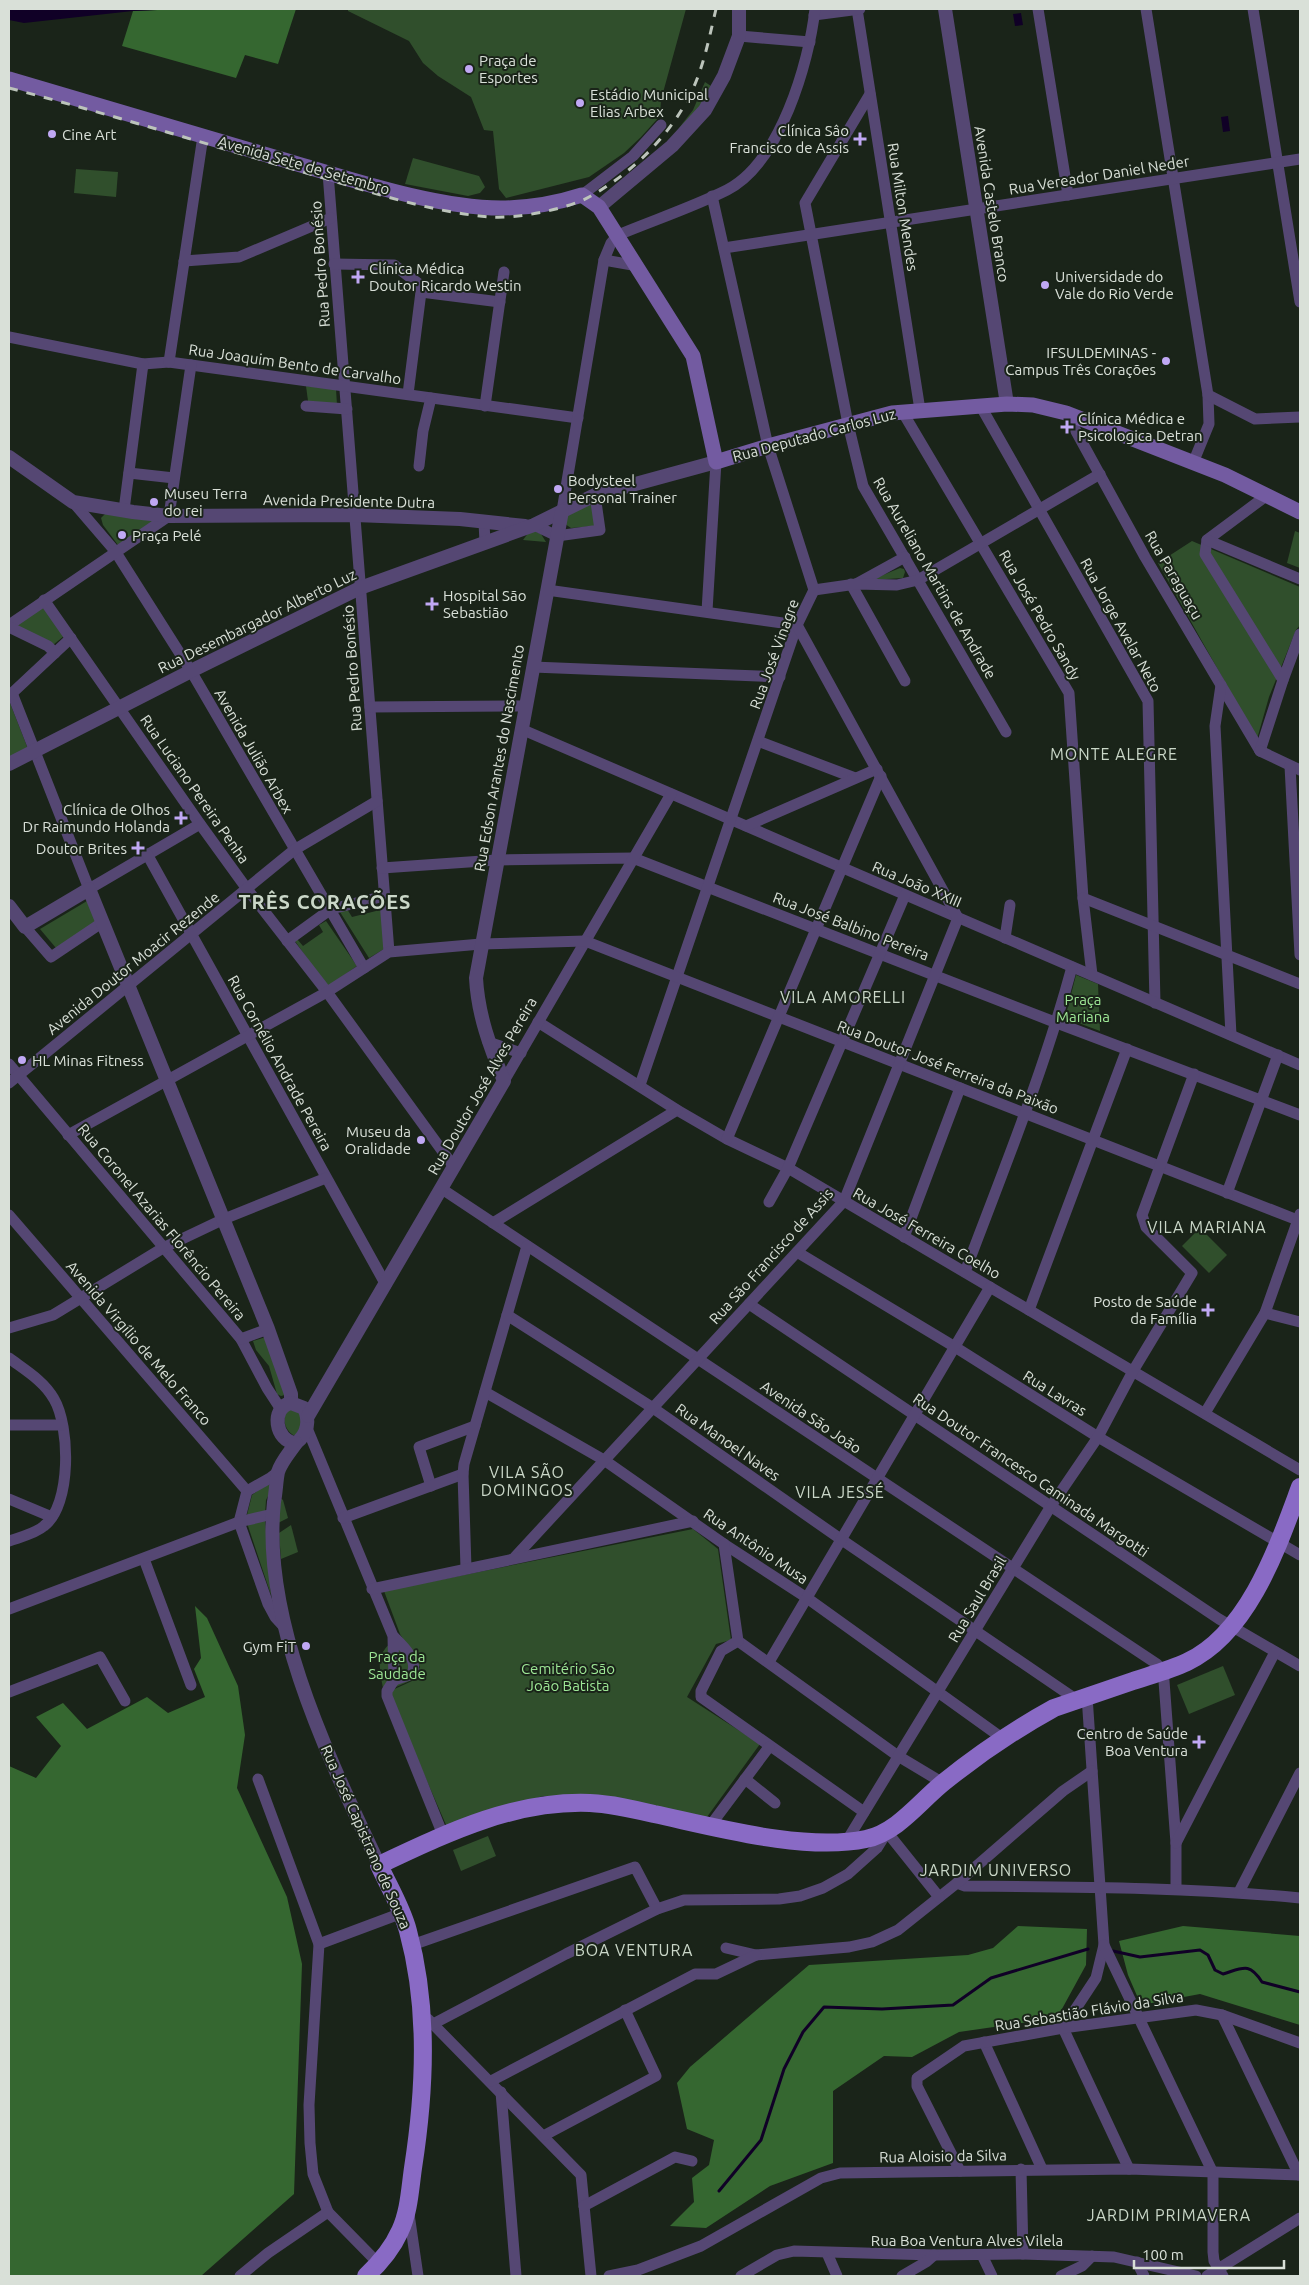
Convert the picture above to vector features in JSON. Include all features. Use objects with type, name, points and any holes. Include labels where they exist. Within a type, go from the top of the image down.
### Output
[{"type":"main road","name":"Avenida Sete de Setembro","points":[[9,79],[328,173],[455,204],[499,208],[563,201],[582,195]]},
{"type":"main road","points":[[582,195],[600,207],[693,356],[716,462]]},
{"type":"main road","name":"Rua Deputado Carlos Luz","points":[[716,462],[848,424],[902,412],[1007,404],[1044,407],[1066,413],[1193,463],[1300,512]]},
{"type":"main road","points":[[379,1866],[443,1835],[496,1816],[523,1808],[566,1803],[617,1806],[710,1826],[808,1843],[846,1842],[887,1832],[943,1783],[1002,1738],[1054,1708],[1163,1672],[1187,1662],[1200,1654],[1231,1626],[1258,1585],[1279,1542],[1300,1487]]},
{"type":"main road","name":"Rua José Capistrano de Souza","points":[[366,2276],[379,2264],[401,2229],[408,2204],[423,2088],[428,2019],[412,1945],[402,1913],[379,1866]]},
{"type":"street","points":[[600,207],[672,146],[705,110],[724,76],[739,36],[739,9]]},
{"type":"street","points":[[618,235],[729,189],[750,172],[770,147],[797,87],[810,42],[814,12],[858,9]]},
{"type":"street","name":"Rua Milton Mendes","points":[[858,9],[920,410]]},
{"type":"street","name":"Avenida Castelo Branco","points":[[945,9],[1007,404]]},
{"type":"street","points":[[1038,9],[1068,195]]},
{"type":"street","points":[[1146,9],[1208,395],[1209,424],[1193,463]]},
{"type":"street","points":[[1253,9],[1300,302]]},
{"type":"street","points":[[739,36],[810,42]]},
{"type":"street","name":"Rua Aureliano Martins de Andrade","points":[[870,94],[806,203],[848,424],[863,486],[1006,732]]},
{"type":"street","points":[[854,122],[874,119]]},
{"type":"street","points":[[582,195],[633,156],[661,125]]},
{"type":"street","points":[[169,362],[203,136]]},
{"type":"street","name":"Rua Vereador Daniel Neder","points":[[724,248],[1300,158]]},
{"type":"street","name":"Rua Pedro Bonésio","points":[[328,173],[389,952]]},
{"type":"street","name":"Rua José Vinagre","points":[[640,1085],[678,978],[796,625],[814,590],[768,446],[712,196]]},
{"type":"street","points":[[185,258],[239,258],[331,218]]},
{"type":"street","name":"Rua Edson Arantes do Nascimento","points":[[504,1081],[488,1042],[478,1001],[476,978],[562,511],[604,260],[611,243],[618,235]]},
{"type":"street","points":[[604,260],[638,266]]},
{"type":"street","points":[[334,264],[394,265],[419,284],[421,292],[408,394]]},
{"type":"street","points":[[485,406],[504,272]]},
{"type":"street","points":[[421,292],[500,302]]},
{"type":"street","name":"Rua Joaquim Bento de Carvalho","points":[[9,336],[143,364],[169,362],[578,418]]},
{"type":"street","points":[[124,510],[143,364]]},
{"type":"street","points":[[55,653],[48,646],[9,626],[115,551],[169,516],[191,366]]},
{"type":"street","points":[[1208,395],[1255,419],[1300,417]]},
{"type":"street","points":[[419,466],[423,430],[431,398]]},
{"type":"street","name":"Rua Jorge Avelar Neto","points":[[980,405],[1148,701],[1155,1002]]},
{"type":"street","points":[[306,406],[346,409]]},
{"type":"street","name":"Rua José Pedro Sandy","points":[[902,412],[1069,693],[1084,898],[1092,975]]},
{"type":"street","name":"Rua Paraguaçu","points":[[1066,413],[1145,557],[1260,751]]},
{"type":"street","points":[[9,457],[73,502]]},
{"type":"street","points":[[707,611],[716,462]]},
{"type":"street","name":"Rua Deputado Carlos Luz","points":[[532,525],[595,495],[716,462]]},
{"type":"street","points":[[129,473],[174,478]]},
{"type":"street","points":[[814,590],[824,590],[853,584],[897,585],[918,580],[982,545],[1100,474]]},
{"type":"street","points":[[532,525],[557,536],[600,530],[595,495]]},
{"type":"street","points":[[1266,496],[1207,540],[1205,554],[1282,680]]},
{"type":"street","name":"Avenida Presidente Dutra","points":[[73,502],[169,516],[355,515],[532,525]]},
{"type":"street","name":"Avenida Julião Arbex","points":[[73,502],[115,551],[191,671],[364,968]]},
{"type":"street","points":[[484,522],[485,542]]},
{"type":"street","name":"Rua Desembargador Alberto Luz","points":[[9,764],[191,671],[360,588],[532,525]]},
{"type":"street","points":[[1207,540],[1300,579]]},
{"type":"street","points":[[853,584],[904,557]]},
{"type":"street","points":[[853,584],[906,681]]},
{"type":"street","points":[[547,590],[796,625],[879,772],[958,918]]},
{"type":"street","name":"Rua Luciano Pereira Penha","points":[[44,600],[247,889],[327,992],[454,1167]]},
{"type":"street","points":[[1300,634],[1282,680],[1260,751],[1295,768],[1300,955]]},
{"type":"street","points":[[71,638],[10,694],[35,750],[268,1329],[291,1394],[290,1405]]},
{"type":"street","points":[[533,667],[780,677]]},
{"type":"street","points":[[1221,685],[1215,726],[1231,1036]]},
{"type":"street","points":[[370,706],[526,706]]},
{"type":"street","name":"Rua João XXIII","points":[[521,730],[1300,1065]]},
{"type":"street","points":[[758,741],[855,778]]},
{"type":"street","points":[[746,826],[855,778],[879,772]]},
{"type":"street","points":[[727,1139],[842,868],[879,772]]},
{"type":"street","name":"Rua Doutor José Alves Pereira","points":[[307,1422],[671,794]]},
{"type":"street","name":"Avenida Doutor Moacir Rezende","points":[[9,1083],[294,850],[377,801]]},
{"type":"street","points":[[26,927],[200,824]]},
{"type":"street","name":"Rua Cornélio Andrade Pereira","points":[[148,854],[386,1285]]},
{"type":"street","points":[[382,868],[497,860],[633,858]]},
{"type":"street","name":"Rua José Balbino Pereira","points":[[633,858],[1057,1023],[1300,1114]]},
{"type":"street","points":[[769,1202],[788,1168],[905,895]]},
{"type":"street","points":[[287,941],[331,909],[385,896]]},
{"type":"street","points":[[1084,898],[1300,984]]},
{"type":"street","points":[[1005,938],[1010,905]]},
{"type":"street","points":[[9,906],[51,957],[103,922]]},
{"type":"street","name":"Rua São Francisco de Assis","points":[[515,1557],[844,1201],[958,918]]},
{"type":"street","points":[[68,1135],[327,992],[389,952],[481,944],[585,941]]},
{"type":"street","name":"Rua Doutor José Ferreira da Paixão","points":[[585,941],[1159,1166],[1300,1218]]},
{"type":"street","points":[[964,1272],[1026,1113],[1057,1023],[1072,967]]},
{"type":"street","name":"Rua José Ferreira Coelho","points":[[538,1022],[677,1110],[727,1139],[788,1168],[1300,1470]]},
{"type":"street","points":[[488,1042],[521,1053]]},
{"type":"street","points":[[1029,1310],[1127,1049]]},
{"type":"street","points":[[1228,1192],[1278,1055]]},
{"type":"street","name":"Rua Coronel Azarias Florêncio Pereira","points":[[9,1064],[241,1339],[267,1388],[290,1405]]},
{"type":"street","points":[[1159,1166],[1194,1074]]},
{"type":"street","points":[[904,1237],[960,1088]]},
{"type":"street","points":[[493,1223],[677,1110]]},
{"type":"street","name":"Rua Saul Brasil","points":[[846,1842],[1051,1506],[1098,1437],[1133,1371],[1192,1273],[1146,1227],[1142,1215],[1159,1166]]},
{"type":"street","points":[[9,1328],[53,1315],[163,1248],[224,1219],[326,1178]]},
{"type":"street","name":"Avenida São João","points":[[442,1189],[1157,1664],[1163,1672]]},
{"type":"street","name":"Avenida Virgílio de Melo Franco","points":[[9,1215],[13,1228],[81,1299],[247,1491]]},
{"type":"street","points":[[1205,1413],[1265,1313],[1300,1218]]},
{"type":"street","points":[[466,1568],[463,1474],[527,1246]]},
{"type":"street","name":"Rua Lavras","points":[[797,1252],[1098,1437],[1300,1555]]},
{"type":"street","points":[[769,1662],[878,1480],[990,1287]]},
{"type":"street","name":"Rua Doutor Francesco Caminada Margotti","points":[[749,1304],[1231,1626],[1300,1666]]},
{"type":"street","points":[[1265,1313],[1300,1322]]},
{"type":"street","name":"Rua Manoel Naves","points":[[507,1315],[653,1408],[975,1630],[1082,1698]]},
{"type":"street","points":[[241,1339],[268,1329]]},
{"type":"street","points":[[9,1358],[46,1387],[55,1400],[62,1425],[66,1462],[61,1496],[46,1526],[9,1541]]},
{"type":"street","name":"Rua Antônio Musa","points":[[485,1392],[604,1460],[724,1544],[807,1598],[1002,1738]]},
{"type":"street","points":[[279,1470],[280,1434],[278,1414],[290,1405],[322,1395]]},
{"type":"street","points":[[290,1405],[304,1408],[307,1422],[343,1518],[372,1588],[393,1636],[410,1655],[414,1670],[408,1676],[394,1680]]},
{"type":"street","points":[[280,1434],[289,1442],[296,1443],[303,1436],[307,1422]]},
{"type":"street","points":[[9,1425],[62,1425]]},
{"type":"street","points":[[431,1486],[419,1448],[475,1426]]},
{"type":"street","name":"Rua José Capistrano de Souza","points":[[247,1491],[270,1478],[279,1470],[296,1443]]},
{"type":"street","name":"Rua José Capistrano de Souza","points":[[274,1604],[273,1514],[279,1470]]},
{"type":"street","points":[[343,1518],[463,1474]]},
{"type":"street","points":[[239,1522],[247,1491]]},
{"type":"street","points":[[9,1499],[52,1517]]},
{"type":"street","points":[[9,1608],[239,1522],[273,1514]]},
{"type":"street","name":"Rua José Capistrano de Souza","points":[[239,1522],[286,1629],[305,1696],[379,1866]]},
{"type":"street","points":[[372,1588],[515,1557],[693,1522]]},
{"type":"street","points":[[724,1544],[738,1641],[898,1756],[943,1783]]},
{"type":"street","points":[[144,1559],[191,1685]]},
{"type":"street","points":[[393,1636],[394,1680],[387,1691],[387,1696],[443,1835]]},
{"type":"street","points":[[738,1641],[721,1651],[700,1695],[769,1747],[864,1812]]},
{"type":"street","points":[[1176,1843],[1275,1652]]},
{"type":"street","points":[[9,1692],[100,1658],[126,1701]]},
{"type":"street","points":[[1163,1672],[1176,1843],[1176,1889]]},
{"type":"street","points":[[1082,1698],[1092,1771],[1104,1945],[1096,1978],[1063,2028],[1129,2169]]},
{"type":"street","points":[[710,1826],[769,1747]]},
{"type":"street","points":[[726,1948],[756,1955],[849,1947],[872,1942],[898,1930],[957,1883],[1063,1791],[1092,1771]]},
{"type":"street","points":[[1238,1892],[1300,1773]]},
{"type":"street","points":[[258,1779],[319,1944],[309,2105],[313,2174],[328,2212],[379,2264]]},
{"type":"street","points":[[745,1779],[775,1803]]},
{"type":"street","points":[[591,2276],[581,2174],[545,2135],[428,2019],[657,1909],[684,1900],[779,1899],[800,1896],[823,1888],[848,1874],[877,1848],[887,1832],[939,1897]]},
{"type":"street","points":[[412,1945],[635,1867],[657,1909]]},
{"type":"street","points":[[957,1883],[966,1886],[1176,1889],[1300,1898]]},
{"type":"street","points":[[319,1944],[402,1913]]},
{"type":"street","points":[[1104,1945],[1213,2173],[1213,2252],[1220,2273]]},
{"type":"street","points":[[491,2081],[695,1974],[716,1974],[756,1955]]},
{"type":"street","points":[[545,2135],[656,2076],[625,2010]]},
{"type":"street","name":"Rua Sebastião Flávio da Silva","points":[[960,2171],[917,2086],[917,2078],[964,2046],[1063,2028],[1196,2010],[1222,2015],[1300,2043]]},
{"type":"street","points":[[1222,2015],[1300,2175]]},
{"type":"street","points":[[984,2042],[1042,2169]]},
{"type":"street","points":[[501,2092],[516,2276]]},
{"type":"street","points":[[584,2206],[675,2157],[692,2161]]},
{"type":"street","points":[[1021,2169],[1023,2254]]},
{"type":"street","name":"Rua Aloisio da Silva","points":[[609,2276],[638,2270],[700,2246],[821,2178],[840,2173],[1129,2169],[1300,2175]]},
{"type":"street","points":[[408,2204],[418,2276]]},
{"type":"street","points":[[240,2276],[328,2212]]},
{"type":"street","points":[[1207,2276],[1220,2273],[1300,2218]]},
{"type":"street","name":"Rua Boa Ventura Alves Vilela","points":[[741,2276],[786,2252],[934,2255],[1023,2254],[1114,2257],[1196,2276]]},
{"type":"street","points":[[827,2253],[837,2276]]},
{"type":"street","points":[[902,2276],[934,2255]]},
{"type":"street","points":[[982,2255],[992,2276]]},
{"type":"street","points":[[1061,2276],[1082,2266],[1092,2256]]},
{"type":"street","points":[[1137,2262],[1144,2276]]},
{"type":"green space","points":[[296,9],[278,64],[245,55],[236,78],[122,46],[133,11]]},
{"type":"green space","name":"Estádio Municipal Elias Arbex","points":[[348,9],[686,9],[661,100],[660,116],[641,137],[624,153],[589,177],[506,198],[499,189],[493,131],[484,130],[471,97],[438,76],[423,63],[409,41],[348,11]]},
{"type":"green space","points":[[705,82],[714,88],[699,112],[679,128],[693,110]]},
{"type":"green space","points":[[413,158],[479,176],[485,187],[480,193],[468,196],[405,184]]},
{"type":"green space","points":[[76,169],[118,172],[116,197],[74,193]]},
{"type":"green space","points":[[306,386],[336,389],[337,405],[308,401]]},
{"type":"green space","points":[[592,502],[596,526],[571,528],[565,524],[566,512]]},
{"type":"green space","name":"Praça Pelé","points":[[107,512],[158,519],[118,545],[103,525],[101,518]]},
{"type":"green space","points":[[534,531],[541,534],[546,542],[523,540],[529,532]]},
{"type":"green space","points":[[1295,531],[1300,533],[1300,568],[1287,563]]},
{"type":"green space","points":[[1192,541],[1300,587],[1300,625],[1296,630],[1269,697],[1257,739],[1158,563]]},
{"type":"green space","points":[[900,568],[904,569],[905,572],[903,578],[871,580]]},
{"type":"green space","points":[[42,606],[64,636],[53,645],[14,625]]},
{"type":"green space","points":[[10,703],[28,749],[9,758],[9,705]]},
{"type":"green space","points":[[87,901],[96,922],[56,948],[40,929]]},
{"type":"green space","points":[[376,905],[382,905],[384,949],[369,958],[340,912],[347,909],[352,917],[376,911]]},
{"type":"green space","points":[[326,921],[357,966],[327,987],[295,941],[297,939],[303,946],[323,932],[319,925]]},
{"type":"green space","name":"Praça Mariana","points":[[1076,975],[1098,984],[1100,1031],[1065,1018]]},
{"type":"green space","points":[[1200,1228],[1227,1255],[1209,1273],[1182,1246]]},
{"type":"green space","points":[[266,1337],[289,1394],[281,1396],[277,1394],[269,1366],[256,1350],[253,1341]]},
{"type":"green space","points":[[289,1408],[297,1409],[303,1419],[297,1435],[293,1435],[285,1426],[285,1415]]},
{"type":"green space","points":[[268,1483],[272,1488],[266,1500],[265,1514],[246,1519],[252,1495]]},
{"type":"green space","points":[[279,1497],[283,1500],[288,1518],[278,1523]]},
{"type":"green space","points":[[265,1519],[271,1595],[247,1523]]},
{"type":"green space","points":[[291,1525],[298,1552],[281,1559],[279,1533]]},
{"type":"green space","name":"Cemitério São João Batista","points":[[693,1529],[718,1549],[731,1640],[716,1644],[687,1697],[760,1744],[707,1817],[592,1797],[543,1796],[447,1827],[388,1692],[412,1681],[420,1667],[400,1634],[384,1591]]},
{"type":"green space","points":[[195,1606],[207,1618],[238,1686],[245,1735],[237,1788],[287,1897],[302,1964],[294,2194],[201,2276],[9,2276],[9,1766],[36,1778],[61,1746],[36,1717],[63,1703],[87,1729],[147,1697],[168,1713],[205,1697],[194,1669],[201,1658]]},
{"type":"green space","name":"Praça da Saudade","points":[[400,1635],[419,1666],[412,1680],[389,1690],[383,1688],[380,1670],[381,1657],[387,1647]]},
{"type":"green space","points":[[1223,1666],[1235,1695],[1189,1714],[1177,1685]]},
{"type":"green space","points":[[488,1836],[496,1856],[461,1871],[453,1850]]},
{"type":"green space","points":[[1018,1926],[1087,1929],[1086,1965],[1057,2018],[959,2032],[912,2057],[884,2056],[833,2091],[833,2163],[770,2186],[706,2228],[670,2226],[694,2202],[692,2178],[709,2165],[714,2140],[687,2129],[677,2083],[690,2067],[809,1965],[968,1955],[993,1948]]},
{"type":"green space","points":[[1183,1926],[1300,1936],[1300,2025],[1200,1994],[1141,2005],[1128,1975],[1119,1941]]},
{"type":"shaded area","points":[[9,9],[181,9],[133,11],[24,23],[9,20]]},
{"type":"shaded area","points":[[1021,13],[1023,25],[1015,26],[1013,14]]},
{"type":"shaded area","points":[[1228,116],[1230,131],[1223,132],[1221,117]]},
{"type":"waterway","points":[[719,2191],[761,2140],[784,2069],[803,2032],[824,2007],[882,2009],[953,2005],[991,1978],[1088,1949]]},
{"type":"waterway","points":[[1113,1951],[1140,1957],[1200,1950],[1208,1955],[1215,1970],[1223,1974],[1245,1968],[1253,1971],[1262,1982],[1300,1992]]},
{"type":"railway","points":[[9,88],[417,205],[491,217],[514,216],[555,209],[589,197],[620,177],[661,139],[682,109],[696,83],[716,9]]},
{"type":"place","name":"Praça de Esportes","points":[[469,69]]},
{"type":"place","name":"Estádio Municipal Elias Arbex","points":[[580,103]]},
{"type":"place","name":"Cine Art","points":[[52,134]]},
{"type":"place","name":"Clínica Sâo Francisco de Assis","points":[[860,139]]},
{"type":"place","name":"Clínica Médica Doutor Ricardo Westin","points":[[358,277]]},
{"type":"place","name":"Universidade do Vale do Rio Verde","points":[[1045,285]]},
{"type":"place","name":"IFSULDEMINAS - Campus Três Corações","points":[[1166,361]]},
{"type":"place","name":"Clínica Médica e Psicologica Detran","points":[[1067,427]]},
{"type":"place","name":"Bodysteel Personal Trainer","points":[[558,489]]},
{"type":"place","name":"Museu Terra do rei","points":[[154,502]]},
{"type":"place","name":"Praça Pelé","points":[[122,535]]},
{"type":"place","name":"Hospital São Sebastião","points":[[432,604]]},
{"type":"place","name":"Clínica de Olhos Dr Raimundo Holanda","points":[[181,818]]},
{"type":"place","name":"Doutor Brites","points":[[138,848]]},
{"type":"place","name":"HL Minas Fitness","points":[[22,1060]]},
{"type":"place","name":"Museu da Oralidade","points":[[421,1140]]},
{"type":"place","name":"Posto de Saúde da Família","points":[[1208,1310]]},
{"type":"place","name":"Gym FiT","points":[[306,1646]]},
{"type":"place","name":"Centro de Saúde Boa Ventura","points":[[1199,1742]]},
{"type":"district","name":"MONTE ALEGRE","points":[[1114,754]]},
{"type":"district","name":"TRÊS CORAÇÕES","points":[[325,901]]},
{"type":"district","name":"VILA AMORELLI","points":[[843,997]]},
{"type":"district","name":"VILA MARIANA","points":[[1207,1227]]},
{"type":"district","name":"VILA SÃO DOMINGOS","points":[[527,1481]]},
{"type":"district","name":"VILA JESSÉ","points":[[840,1492]]},
{"type":"district","name":"JARDIM UNIVERSO","points":[[996,1870]]},
{"type":"district","name":"BOA VENTURA","points":[[634,1950]]},
{"type":"district","name":"JARDIM PRIMAVERA","points":[[1169,2215]]}]
